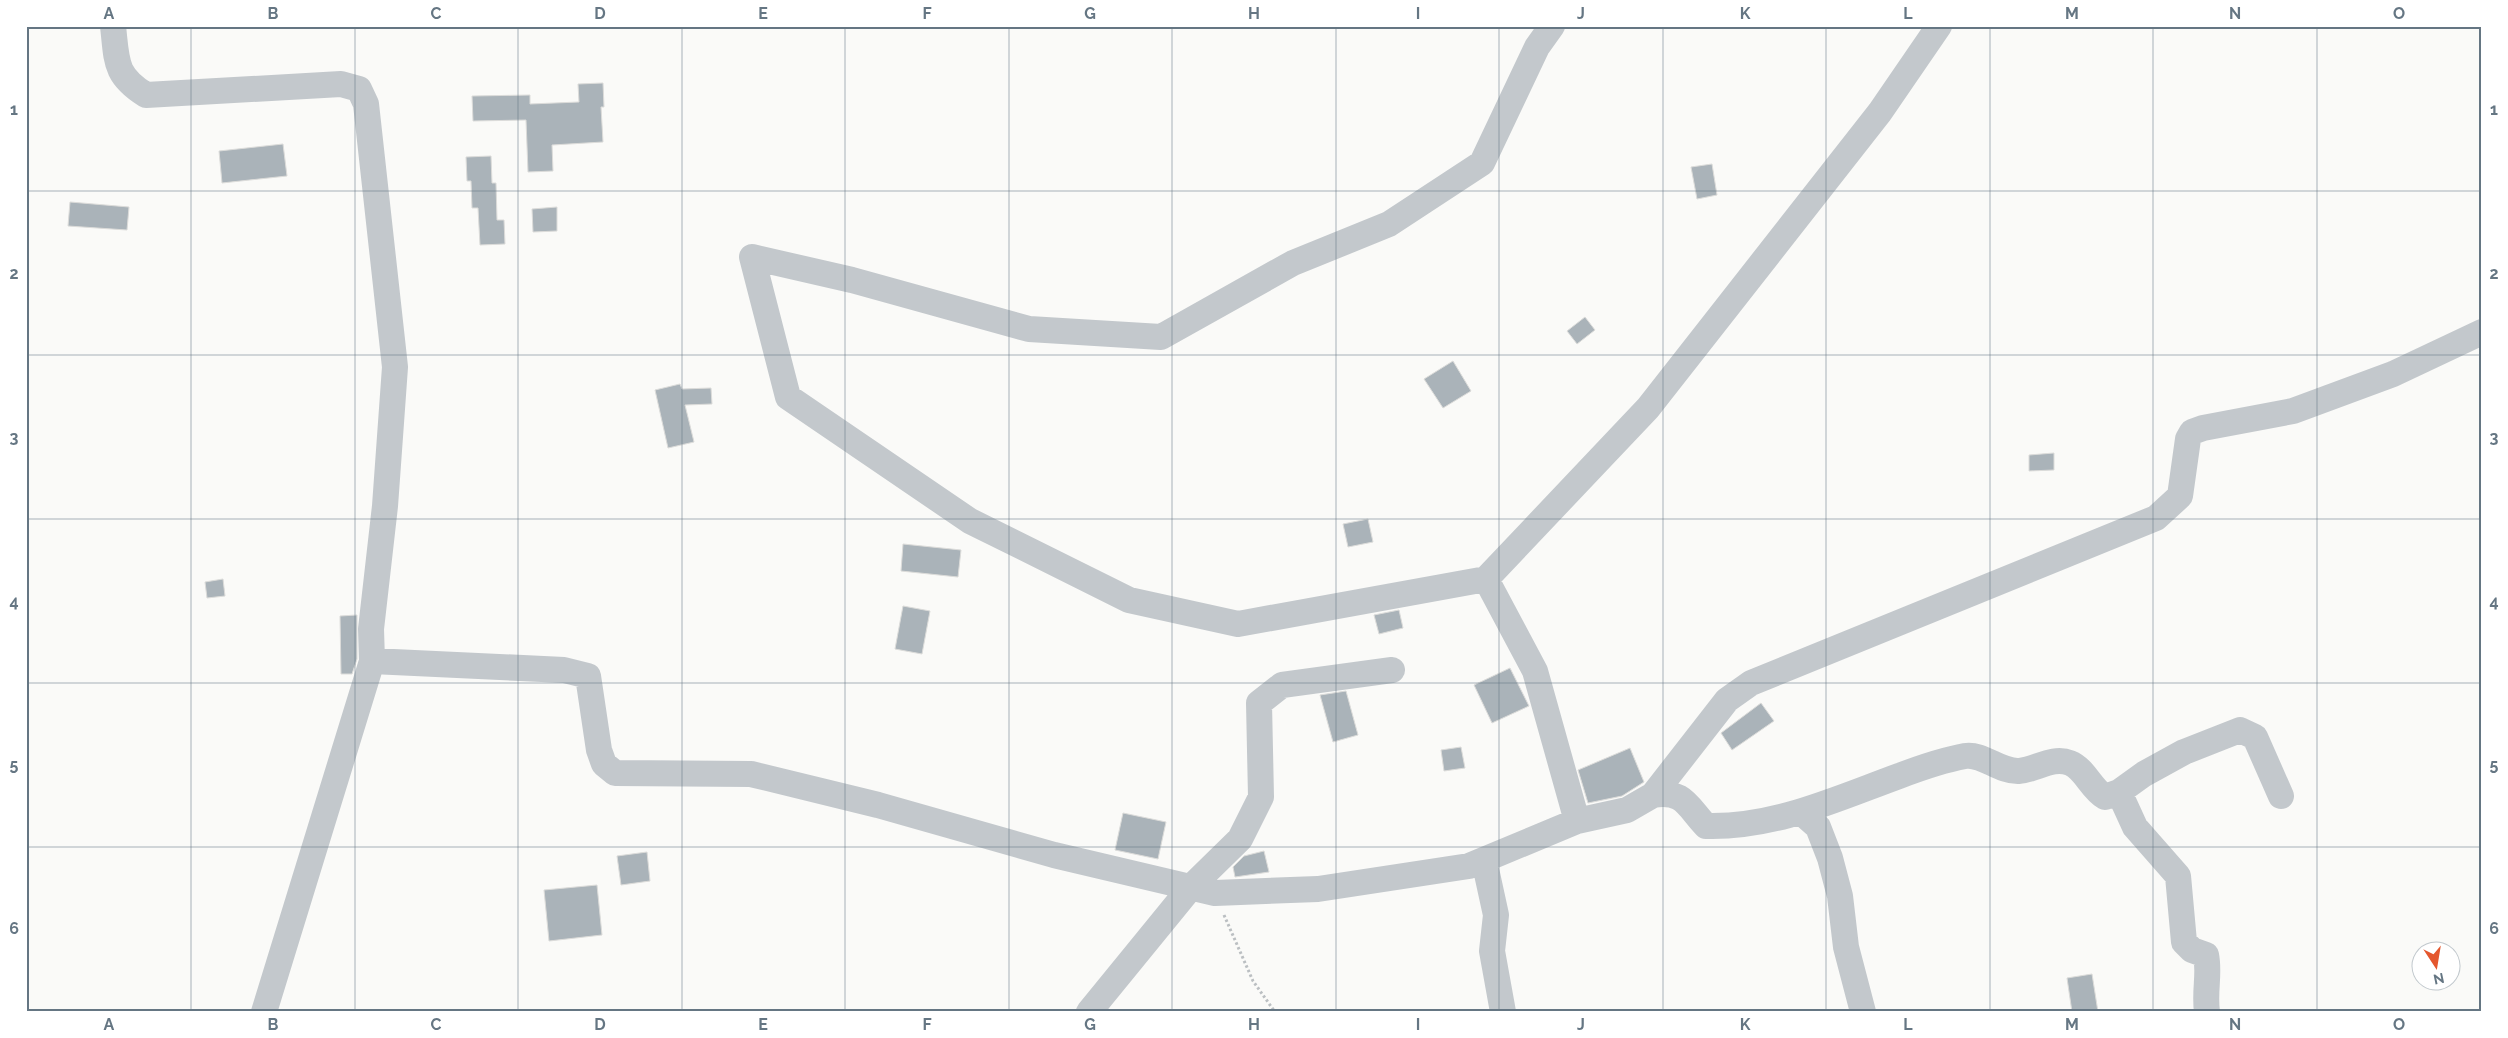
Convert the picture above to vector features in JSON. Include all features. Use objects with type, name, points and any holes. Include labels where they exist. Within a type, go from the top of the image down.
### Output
[{"type":"street","points":[[113,26],[118,70],[135,88],[146,95],[341,84],[359,89],[366,104],[395,367],[385,506],[371,629],[372,661],[264,1012]]},
{"type":"street","points":[[1552,26],[1537,47],[1482,163],[1389,224],[1293,263],[1161,337],[1029,329],[852,280],[752,257],[788,397],[970,521],[1129,600],[1238,624],[1486,579],[1648,408],[1880,112],[1939,26]]},
{"type":"street","points":[[372,661],[564,670],[588,676],[599,750],[604,764],[615,773],[751,774],[878,805],[1054,855],[1203,890],[1318,889],[1470,866],[1577,821],[1627,810],[1653,795],[1727,700],[1751,683],[2156,518],[2180,496],[2188,439],[2192,432],[2203,428],[2293,411],[2393,374],[2482,332]]},
{"type":"street","points":[[1486,579],[1535,671],[1577,821]]},
{"type":"street","points":[[1089,1012],[1203,890],[1240,839],[1261,797],[1259,703],[1282,685],[1392,670]]},
{"type":"street","points":[[1653,795],[1669,793],[1682,798],[1706,826],[1745,825],[1801,812],[1918,769],[1967,756],[1984,760],[2000,768],[2019,771],[2057,760],[2069,762],[2076,766],[2096,792],[2105,797],[2119,792],[2144,774],[2184,752],[2209,744],[2240,730],[2255,737],[2281,796]]},
{"type":"street","points":[[2119,792],[2135,827],[2178,876],[2184,942],[2192,950],[2206,954],[2204,995],[2207,1012]]},
{"type":"street","points":[[1801,812],[1818,827],[1830,858],[1840,896],[1846,947],[1863,1012]]},
{"type":"street","points":[[1484,860],[1496,915],[1492,951],[1503,1012]]},
{"type":"path","points":[[1203,890],[1253,981],[1274,1012]]},
{"type":"building","points":[[603,83],[604,107],[601,107],[603,142],[552,145],[553,171],[528,172],[526,120],[473,121],[472,96],[530,95],[530,104],[579,102],[578,84]]},
{"type":"building","points":[[283,144],[287,176],[222,183],[219,151]]},
{"type":"building","points":[[491,156],[492,183],[496,183],[497,220],[504,220],[505,244],[480,245],[478,208],[472,208],[471,181],[467,181],[466,157]]},
{"type":"building","points":[[1712,164],[1717,195],[1697,199],[1691,167]]},
{"type":"building","points":[[70,202],[129,207],[127,230],[68,226]]},
{"type":"building","points":[[557,207],[557,231],[533,232],[532,209]]},
{"type":"building","points":[[1585,317],[1595,330],[1577,344],[1567,331]]},
{"type":"building","points":[[1453,361],[1471,391],[1443,408],[1424,379]]},
{"type":"building","points":[[680,384],[682,389],[711,388],[712,404],[685,405],[694,442],[668,448],[655,390]]},
{"type":"building","points":[[2054,453],[2054,470],[2029,471],[2029,455]]},
{"type":"building","points":[[1368,519],[1373,542],[1348,547],[1343,524]]},
{"type":"building","points":[[903,544],[961,550],[958,577],[901,571]]},
{"type":"building","points":[[223,579],[225,596],[207,598],[205,582]]},
{"type":"building","points":[[903,606],[930,611],[922,654],[895,649]]},
{"type":"building","points":[[1399,610],[1403,628],[1379,634],[1374,615]]},
{"type":"building","points":[[357,615],[357,659],[352,674],[341,674],[340,616]]},
{"type":"building","points":[[1510,668],[1529,706],[1492,723],[1474,685]]},
{"type":"building","points":[[1346,691],[1358,735],[1333,742],[1320,695]]},
{"type":"building","points":[[1761,703],[1774,721],[1732,750],[1721,733]]},
{"type":"building","points":[[1461,747],[1465,768],[1444,771],[1441,750]]},
{"type":"building","points":[[1630,748],[1644,782],[1622,796],[1588,803],[1578,770]]},
{"type":"building","points":[[1123,813],[1166,822],[1158,859],[1115,850]]},
{"type":"building","points":[[1264,851],[1269,872],[1235,877],[1233,867],[1244,856]]},
{"type":"building","points":[[647,852],[650,881],[621,885],[617,856]]},
{"type":"building","points":[[597,885],[602,935],[549,941],[544,890]]},
{"type":"building","points":[[2092,974],[2098,1012],[2072,1012],[2067,978]]}]
